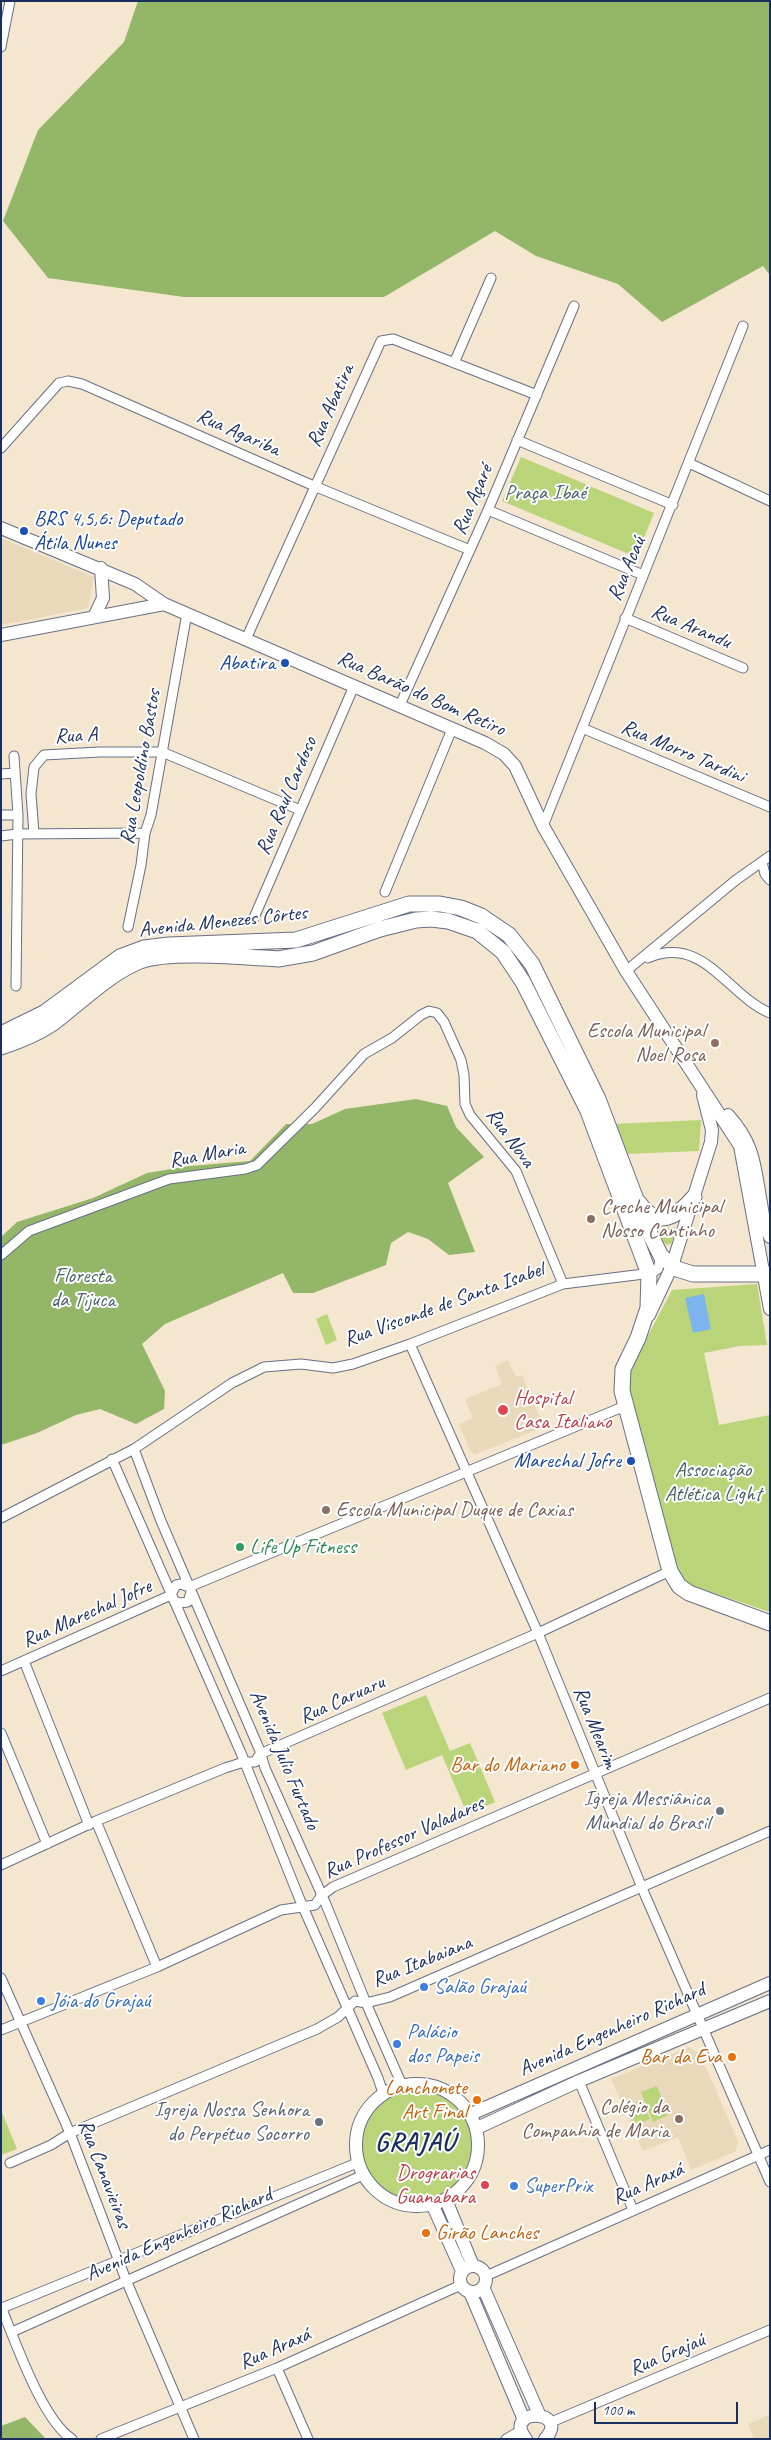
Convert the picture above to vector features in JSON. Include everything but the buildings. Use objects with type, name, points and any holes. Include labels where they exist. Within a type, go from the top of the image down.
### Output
[{"type":"main road","name":"Avenida Menezes Côrtes","points":[[1,1034],[44,1013],[120,957],[144,948],[169,945],[296,940],[409,904],[440,904],[461,908],[481,916],[508,935],[532,964],[598,1099],[646,1226],[667,1261]]},
{"type":"main road","name":"Avenida Menezes Côrtes","points":[[1,1048],[28,1037],[51,1024],[128,967],[154,956],[278,959],[313,953],[380,929],[416,920],[448,921],[465,926],[490,940],[503,952],[523,982],[588,1111],[649,1274],[649,1303],[638,1338],[623,1368],[622,1391],[670,1571]]},
{"type":"main road","points":[[634,1194],[644,1209],[657,1217],[665,1218],[679,1213],[694,1197]]},
{"type":"main road","points":[[667,1261],[693,1274],[766,1274]]},
{"type":"main road","points":[[670,1571],[679,1586],[689,1593],[770,1623]]},
{"type":"street","points":[[1,47],[10,1]]},
{"type":"street","points":[[454,362],[491,278]]},
{"type":"street","name":"Rua Açaré","points":[[400,705],[488,510],[574,306]]},
{"type":"street","name":"Rua Acaú","points":[[543,826],[743,326]]},
{"type":"street","name":"Rua Abatira","points":[[246,640],[381,341],[393,339],[537,395]]},
{"type":"street","name":"Rua Agariba","points":[[1,448],[59,383],[82,384],[314,486],[470,550]]},
{"type":"street","points":[[517,440],[673,505]]},
{"type":"street","points":[[689,463],[770,501]]},
{"type":"street","points":[[488,510],[643,575]]},
{"type":"street","name":"Rua Barão do Bom Retiro","points":[[1,528],[101,568],[135,584],[164,604],[496,748],[510,759],[516,766],[543,826],[626,971],[730,1128],[741,1152],[766,1274],[770,1309]]},
{"type":"street","points":[[94,617],[103,598],[101,568]]},
{"type":"street","points":[[1,635],[164,604]]},
{"type":"street","name":"Rua Leopoldino Bastos","points":[[128,927],[141,865],[145,833],[151,815],[187,613]]},
{"type":"street","name":"Rua Arandu","points":[[625,618],[743,668]]},
{"type":"street","name":"Rua Raul Cardoso","points":[[253,920],[354,686]]},
{"type":"street","name":"Rua Morro Tardini","points":[[582,728],[770,807]]},
{"type":"street","points":[[385,892],[452,729]]},
{"type":"street","name":"Rua A","points":[[34,834],[31,794],[34,767],[44,755],[116,751],[162,752]]},
{"type":"street","points":[[162,752],[300,810]]},
{"type":"street","points":[[14,756],[18,814],[16,986]]},
{"type":"street","points":[[1,774],[14,773]]},
{"type":"street","points":[[1,815],[18,814]]},
{"type":"street","points":[[1,836],[17,834],[145,833]]},
{"type":"street","points":[[626,971],[736,880],[770,856]]},
{"type":"street","points":[[762,862],[765,874],[770,880]]},
{"type":"street","points":[[626,971],[660,953],[690,955],[712,966],[746,999],[770,1013]]},
{"type":"street","name":"Rua Maria","points":[[1,1255],[29,1231],[169,1179],[245,1169],[257,1165],[364,1054],[392,1038],[420,1015],[429,1011],[437,1014]]},
{"type":"street","name":"Rua Nova","points":[[437,1014],[444,1022],[460,1060],[464,1075],[465,1104],[470,1115],[516,1172],[563,1284]]},
{"type":"street","points":[[638,1338],[694,1197],[709,1149],[712,1130],[698,1081]]},
{"type":"street","name":"Rua Barão do Bom Retiro","points":[[698,1081],[746,1137],[753,1159],[764,1222],[770,1237]]},
{"type":"street","points":[[649,1274],[667,1261]]},
{"type":"street","name":"Rua Visconde de Santa Isabel","points":[[1,1518],[134,1449],[232,1383],[264,1367],[301,1364],[333,1368],[353,1364],[410,1344],[563,1284],[649,1274]]},
{"type":"street","name":"Rua Mearim","points":[[410,1344],[538,1633],[594,1773],[702,2030],[770,2182]]},
{"type":"street","name":"Rua Marechal Jofre","points":[[190,1589],[625,1406]]},
{"type":"street","name":"Avenida Julio Furtado","points":[[134,1449],[190,1589],[367,2007],[402,2085]]},
{"type":"street","name":"Avenida Julio Furtado","points":[[112,1459],[242,1757],[378,2078],[383,2094]]},
{"type":"street","name":"Rua Caruaru","points":[[242,1757],[255,1762],[259,1751],[538,1633],[670,1571]]},
{"type":"street","name":"Rua Marechal Jofre","points":[[172,1598],[176,1585],[181,1584],[190,1589]]},
{"type":"street","name":"Rua Marechal Jofre","points":[[1,1672],[172,1598],[184,1604],[188,1602],[190,1589]]},
{"type":"street","points":[[24,1661],[157,1967]]},
{"type":"street","name":"Rua Professor Valadares","points":[[299,1894],[305,1886],[319,1891],[333,1887],[770,1698]]},
{"type":"street","points":[[1,1733],[47,1844]]},
{"type":"street","name":"Rua Caruaru","points":[[1,1865],[93,1823],[224,1768],[242,1757],[248,1745],[259,1751]]},
{"type":"street","name":"Rua Itabaiana","points":[[10,2164],[51,2146],[70,2133],[308,2033],[349,2010],[355,2002],[367,2007],[770,1831]]},
{"type":"street","name":"Rua Professor Valadares","points":[[1,2030],[157,1967],[281,1910],[304,1905],[316,1905],[319,1891]]},
{"type":"street","name":"Rua Canavieiras","points":[[1,1978],[70,2133],[118,2261],[194,2439]]},
{"type":"street","name":"Avenida Engenheiro Richard","points":[[471,2114],[770,1983]]},
{"type":"street","name":"Avenida Engenheiro Richard","points":[[477,2128],[579,2081],[770,2001]]},
{"type":"street","name":"Rua Itabaiana","points":[[353,2019],[364,2020],[368,2016],[367,2007]]},
{"type":"street","points":[[579,2081],[633,2210]]},
{"type":"street","points":[[419,2083],[442,2089],[462,2102],[471,2114],[477,2128],[479,2145],[473,2169],[461,2186],[446,2200],[433,2206],[404,2205],[382,2196],[363,2175],[357,2162],[355,2144],[357,2126],[367,2108],[383,2094],[402,2085],[419,2083]]},
{"type":"street","name":"Rua Araxá","points":[[485,2281],[633,2210],[770,2150]]},
{"type":"street","name":"Avenida Engenheiro Richard","points":[[1,2307],[118,2261],[357,2162]]},
{"type":"street","name":"Avenida Engenheiro Richard","points":[[12,2332],[363,2175]]},
{"type":"street","points":[[446,2200],[467,2268]]},
{"type":"street","points":[[433,2206],[467,2268]]},
{"type":"street","points":[[467,2268],[480,2267],[547,2430]]},
{"type":"street","points":[[467,2268],[460,2278],[524,2430]]},
{"type":"street","points":[[466,2289],[480,2290],[485,2281]]},
{"type":"street","name":"Rua Araxá","points":[[101,2439],[181,2408],[466,2289]]},
{"type":"street","points":[[1,2307],[41,2399],[60,2429],[72,2439]]},
{"type":"street","name":"Rua Grajaú","points":[[547,2430],[770,2330]]},
{"type":"street","points":[[277,2368],[308,2439]]},
{"type":"street","points":[[506,2439],[524,2430],[528,2416],[547,2430]]},
{"type":"shaded area","points":[[1,538],[94,577],[88,608],[1,625]]},
{"type":"shaded area","name":"Hospital Casa Italiano","points":[[508,1360],[516,1377],[522,1375],[544,1427],[474,1455],[459,1424],[473,1418],[465,1399],[502,1384],[495,1366]]},
{"type":"shaded area","name":"Colégio da Companhia de Maria","points":[[689,2047],[700,2054],[738,2141],[736,2151],[691,2170],[678,2137],[643,2151],[611,2079]]},
{"type":"shaded area","points":[[770,2415],[770,2439],[754,2439],[748,2424]]},
{"type":"green space","points":[[138,1],[770,1],[770,275],[763,266],[662,322],[618,284],[536,256],[495,231],[384,297],[184,297],[48,278],[3,221],[38,130],[124,42]]},
{"type":"green space","name":"Praça Ibaé","points":[[521,457],[654,513],[636,557],[502,501]]},
{"type":"green space","name":"Floresta da Tijuca","points":[[416,1099],[447,1106],[456,1127],[484,1157],[448,1183],[475,1252],[449,1255],[428,1239],[408,1232],[391,1243],[386,1265],[313,1293],[293,1293],[283,1273],[165,1324],[142,1344],[165,1391],[164,1409],[136,1424],[100,1409],[76,1415],[37,1433],[1,1445],[1,1237],[17,1222],[93,1198],[147,1173],[190,1166],[250,1161],[286,1124],[312,1124],[345,1109]]},
{"type":"green space","points":[[701,1120],[699,1151],[624,1154],[613,1124]]},
{"type":"green space","points":[[675,1227],[672,1243],[667,1245],[662,1241],[659,1229]]},
{"type":"green space","name":"Associação Atlética Light","points":[[757,1284],[767,1345],[740,1346],[704,1353],[719,1425],[770,1415],[770,1612],[693,1586],[683,1579],[677,1569],[629,1388],[631,1368],[672,1290]]},
{"type":"green space","points":[[327,1314],[337,1340],[326,1345],[316,1319]]},
{"type":"green space","points":[[426,1695],[450,1751],[470,1743],[495,1802],[467,1814],[442,1755],[406,1770],[382,1713]]},
{"type":"green space","points":[[657,2086],[668,2115],[653,2122],[641,2092]]},
{"type":"green space","points":[[416,2090],[437,2095],[455,2107],[467,2125],[472,2146],[467,2167],[455,2185],[437,2197],[416,2202],[395,2197],[377,2185],[365,2167],[360,2146],[365,2125],[377,2107],[395,2095]]},
{"type":"green space","points":[[641,2100],[650,2119],[636,2125],[627,2106]]},
{"type":"green space","points":[[1,2110],[17,2149],[1,2155]]},
{"type":"green space","points":[[25,2417],[46,2439],[1,2439],[1,2426]]},
{"type":"water","points":[[704,1294],[711,1329],[693,1333],[685,1298]]},
{"type":"place","name":"BRS 4,5,6: Deputado Átila Nunes","points":[[24,531]]},
{"type":"place","name":"Abatira","points":[[285,663]]},
{"type":"place","name":"Escola Municipal Noel Rosa","points":[[715,1043]]},
{"type":"place","name":"Creche Municipal Nosso Cantinho","points":[[591,1219]]},
{"type":"place","name":"Hospital Casa Italiano","points":[[503,1410]]},
{"type":"place","name":"Marechal Jofre","points":[[631,1461]]},
{"type":"place","name":"Escola Municipal Duque de Caxias","points":[[326,1510]]},
{"type":"place","name":"Life Up Fitness","points":[[240,1547]]},
{"type":"place","name":"Bar do Mariano","points":[[575,1765]]},
{"type":"place","name":"Igreja Messiânica Mundial do Brasil","points":[[720,1811]]},
{"type":"place","name":"Salão Grajaú","points":[[424,1987]]},
{"type":"place","name":"Jóia do Grajaú","points":[[41,2001]]},
{"type":"place","name":"Palácio dos Papeis","points":[[397,2044]]},
{"type":"place","name":"Bar da Eva","points":[[732,2057]]},
{"type":"place","name":"Lanchonete Art Final","points":[[477,2100]]},
{"type":"place","name":"Colégio da Companhia de Maria","points":[[679,2119]]},
{"type":"place","name":"Igreja Nossa Senhora do Perpétuo Socorro","points":[[319,2122]]},
{"type":"place","name":"Drograrias Guanabara","points":[[485,2185]]},
{"type":"place","name":"SuperPrix","points":[[514,2186]]},
{"type":"place","name":"Girão Lanches","points":[[426,2233]]},
{"type":"district","name":"GRAJAÚ","points":[[415,2143]]}]
